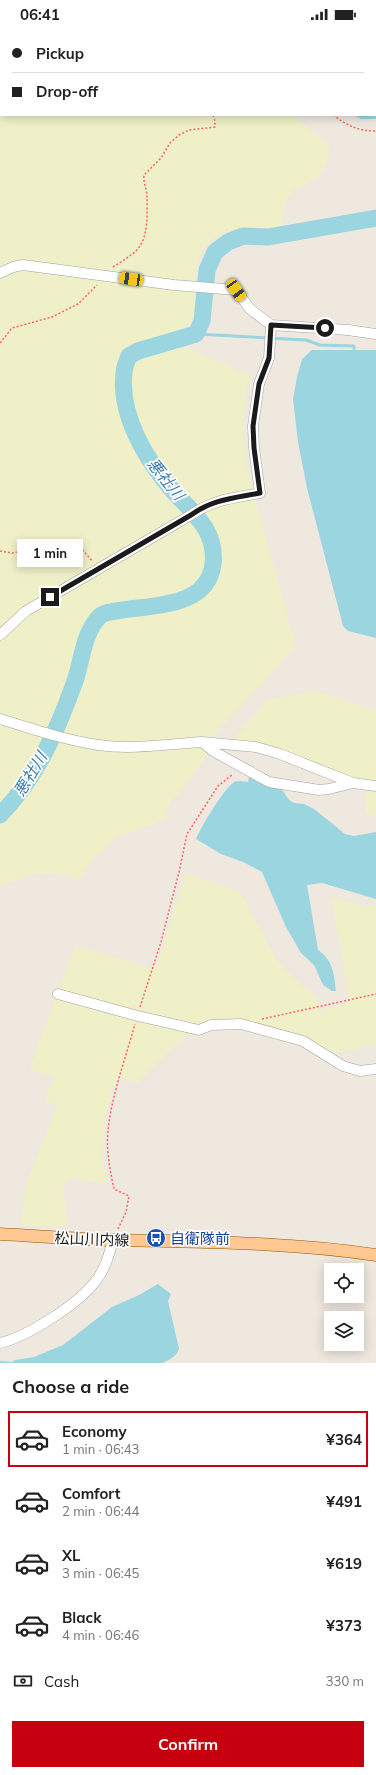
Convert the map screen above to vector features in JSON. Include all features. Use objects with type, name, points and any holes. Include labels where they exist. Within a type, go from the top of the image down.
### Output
[{"type":"main road","name":"松山川内線","points":[[0,1234],[113,1240],[230,1243],[376,1255]]},
{"type":"street","points":[[0,273],[13,267],[23,265],[106,276],[236,290],[271,333],[269,358],[259,384],[254,420],[254,448],[260,493],[216,501],[202,506],[191,515],[26,611],[0,635]]},
{"type":"street","points":[[271,333],[348,330],[376,334]]},
{"type":"street","points":[[0,719],[57,736],[98,745],[134,747],[202,742],[256,747],[280,754],[353,783],[376,786]]},
{"type":"street","points":[[202,742],[213,751],[227,758],[244,770],[268,782],[319,790],[353,783]]},
{"type":"street","points":[[58,994],[138,1016],[199,1030],[211,1024],[241,1024],[303,1041],[343,1066],[360,1071],[376,1069]]},
{"type":"street","points":[[0,1343],[27,1333],[63,1310],[83,1294],[95,1283],[104,1268],[113,1240]]},
{"type":"path","points":[[0,343],[12,328],[52,317],[78,304],[113,268],[136,250],[143,240],[146,217],[147,195],[143,182],[144,175],[158,162],[170,143],[179,135],[189,130],[215,127],[213,116]]},
{"type":"path","points":[[334,116],[348,126],[360,130],[376,131]]},
{"type":"path","points":[[0,551],[12,553],[40,546],[82,549],[99,568]]},
{"type":"path","points":[[113,1240],[126,1212],[129,1196],[114,1189],[108,1152],[108,1131],[113,1103],[161,942],[187,834],[218,786],[231,775],[244,770]]},
{"type":"path","points":[[241,1024],[376,994]]},
{"type":"green space","points":[[0,116],[294,116],[329,146],[330,149],[326,165],[320,174],[311,182],[294,190],[287,198],[280,227],[235,230],[221,234],[212,240],[205,248],[198,261],[194,282],[86,269],[35,261],[15,261],[0,265]]},
{"type":"green space","points":[[24,270],[197,291],[194,319],[191,324],[177,330],[189,349],[251,376],[246,392],[243,426],[248,474],[296,646],[217,732],[202,762],[171,802],[167,810],[166,820],[118,837],[95,857],[79,879],[50,873],[35,874],[0,886],[0,278],[13,271]]},
{"type":"green space","points":[[317,691],[376,710],[376,815],[365,813],[366,781],[354,780],[257,744],[234,739],[267,700]]},
{"type":"green space","points":[[185,873],[240,892],[276,959],[301,985],[317,997],[321,1010],[350,1003],[331,897],[362,906],[376,906],[376,1045],[331,1054],[303,1036],[233,1019],[207,1020],[188,1033],[137,1083],[117,1076],[105,1117],[103,1158],[106,1181],[104,1183],[70,1178],[63,1187],[68,1221],[66,1227],[20,1225],[27,1182],[57,1104],[45,1101],[54,1076],[29,1069],[75,946],[156,969]]},
{"type":"water","points":[[356,116],[376,116],[376,119],[361,119]]},
{"type":"water","points":[[312,350],[376,350],[376,638],[348,631],[343,626],[307,488],[298,442],[293,399],[302,359]]},
{"type":"water","points":[[249,776],[278,787],[283,791],[289,800],[294,803],[304,804],[314,809],[345,834],[354,836],[376,832],[376,899],[322,883],[307,885],[318,950],[330,963],[336,991],[332,991],[323,985],[314,965],[301,953],[286,927],[262,872],[243,862],[221,854],[196,839],[202,826],[229,787],[236,782],[248,782]]},
{"type":"water","points":[[158,1284],[171,1294],[168,1301],[179,1349],[174,1356],[163,1363],[0,1363],[0,1361],[12,1362],[15,1360],[34,1357],[63,1345],[112,1307],[139,1295]]},
{"type":"waterway","name":"悪社川","points":[[0,815],[25,786],[45,752],[75,681],[89,631],[99,617],[119,610],[164,605],[190,596],[201,589],[209,578],[213,564],[213,552],[207,532],[196,515],[174,492],[154,467],[137,437],[126,405],[124,389],[124,371],[129,356],[138,351],[196,334],[202,321],[207,270],[215,252],[228,242],[243,236],[268,237],[376,218]]},
{"type":"waterway","points":[[196,334],[306,340],[320,345],[354,346],[354,349]]},
{"type":"place","name":"自衛隊前","points":[[156,1238]]},
{"type":"route","points":[[50,597],[191,515],[202,506],[216,501],[260,493],[254,448],[253,426],[259,384],[269,358],[271,345],[271,325],[325,328]]}]
